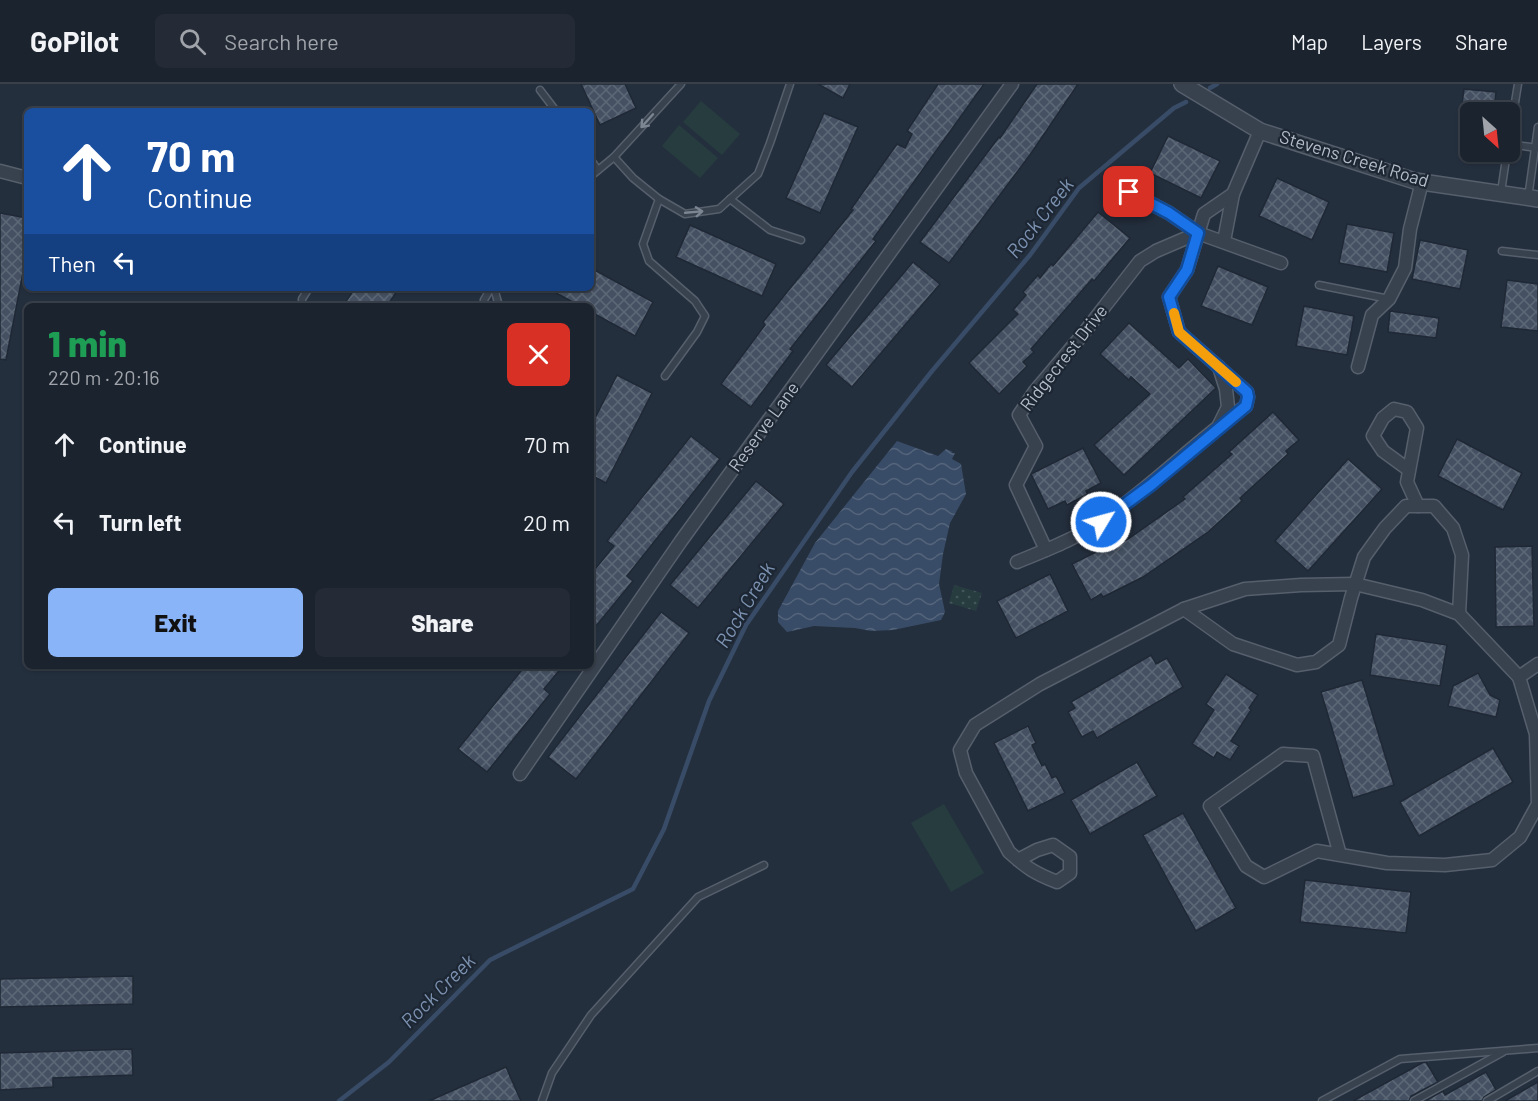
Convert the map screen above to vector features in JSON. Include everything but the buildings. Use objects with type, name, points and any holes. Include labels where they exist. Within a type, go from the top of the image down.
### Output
[{"type":"street","name":"Reserve Lane","points":[[594,667],[681,541],[1012,84]]},
{"type":"street","name":"Stevens Creek Road","points":[[1182,84],[1260,131],[1422,182],[1533,199]]},
{"type":"street","points":[[1224,241],[1233,194],[1260,131]]},
{"type":"street","points":[[0,171],[24,177]]},
{"type":"street","points":[[1358,367],[1372,315],[1389,299],[1405,268],[1410,229],[1422,182]]},
{"type":"street","points":[[1129,192],[1169,213],[1198,233],[1281,263]]},
{"type":"street","points":[[1017,562],[1101,522],[1151,485],[1246,406],[1247,392],[1179,332],[1169,297],[1187,270],[1204,214],[1233,194]]},
{"type":"street","name":"Ridgecrest Drive","points":[[1046,550],[1016,485],[1036,446],[1019,415],[1035,391],[1140,261],[1156,251],[1198,233]]},
{"type":"street","points":[[1217,428],[1228,407],[1226,389],[1219,365]]},
{"type":"street","points":[[1409,470],[1383,451],[1373,436],[1383,418],[1394,409],[1407,412],[1417,428],[1407,482],[1418,506]]},
{"type":"street","points":[[1184,609],[1233,644],[1297,665],[1316,662],[1339,645],[1364,557],[1385,528],[1406,506],[1434,506],[1453,528],[1462,555],[1459,614]]},
{"type":"street","points":[[1018,860],[1009,852],[966,773],[960,750],[975,725],[1040,684],[1184,609],[1245,589],[1355,584],[1422,600],[1459,614],[1519,677],[1536,734],[1538,804],[1520,837],[1492,860],[1445,865],[1387,863],[1340,855],[1317,851],[1264,878],[1246,866],[1210,806],[1283,754],[1313,756],[1340,855]]},
{"type":"street","points":[[1519,677],[1538,664]]},
{"type":"street","name":"Reserve Lane","points":[[520,774],[593,669]]},
{"type":"lane","points":[[594,173],[614,157],[681,84]]},
{"type":"lane","points":[[614,157],[633,178],[659,199],[685,214],[718,209],[758,174],[790,84]]},
{"type":"lane","points":[[1515,102],[1518,84]]},
{"type":"lane","points":[[540,90],[554,108]]},
{"type":"lane","points":[[1533,199],[1538,127]]},
{"type":"lane","points":[[1520,146],[1537,148]]},
{"type":"lane","points":[[1500,194],[1505,162]]},
{"type":"lane","points":[[594,164],[598,170]]},
{"type":"lane","points":[[659,199],[643,244],[649,261],[695,301],[705,316],[697,332],[665,376]]},
{"type":"lane","points":[[730,199],[770,230],[801,240]]},
{"type":"lane","points":[[1502,251],[1538,255]]},
{"type":"lane","points":[[1319,285],[1389,299]]},
{"type":"lane","points":[[542,1101],[552,1073],[591,1015],[698,897],[764,865]]},
{"type":"lane","points":[[1322,1101],[1400,1059],[1538,1048]]},
{"type":"lane","points":[[1414,1101],[1506,1051]]},
{"type":"lane","points":[[1486,1101],[1538,1071]]},
{"type":"green space","points":[[701,101],[740,134],[722,155],[683,122]]},
{"type":"green space","points":[[679,125],[718,158],[700,178],[662,146]]},
{"type":"green space","points":[[954,585],[982,593],[976,611],[949,603]]},
{"type":"green space","points":[[944,804],[984,873],[951,892],[911,823]]},
{"type":"water","points":[[897,441],[938,456],[946,449],[955,453],[952,459],[961,464],[966,494],[950,523],[943,554],[939,584],[945,612],[941,620],[893,630],[871,631],[814,626],[787,632],[778,622],[778,611],[815,543]]},
{"type":"waterway","name":"Rock Creek","points":[[1210,88],[1217,84]]},
{"type":"waterway","name":"Rock Creek","points":[[339,1101],[389,1062],[490,960],[633,889],[664,829],[709,701],[746,625],[852,472],[932,371],[1030,255],[1079,188],[1174,108],[1186,102]]},
{"type":"slow traffic","points":[[1174,313],[1179,332],[1236,382]]},
{"type":"route","points":[[1101,522],[1151,485],[1246,406],[1248,397],[1247,392],[1219,365],[1179,332],[1169,297],[1187,270],[1198,233],[1169,213],[1129,192]]}]
